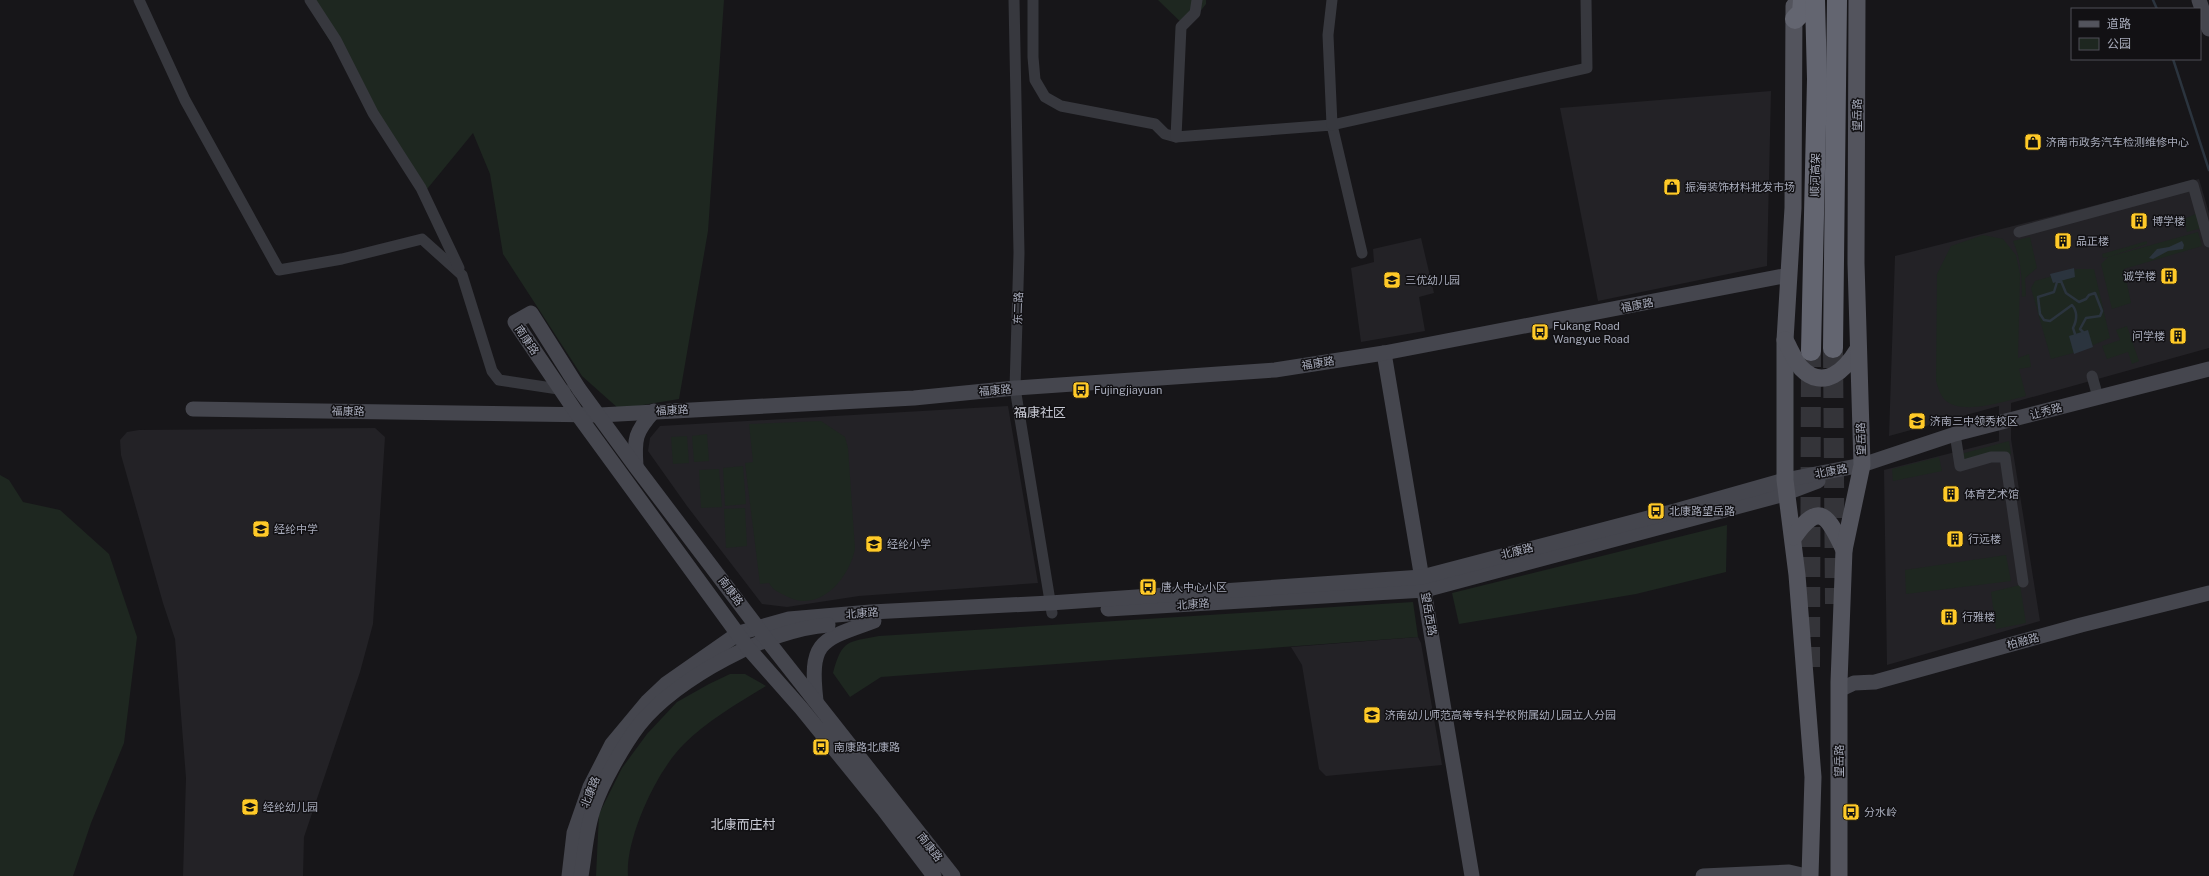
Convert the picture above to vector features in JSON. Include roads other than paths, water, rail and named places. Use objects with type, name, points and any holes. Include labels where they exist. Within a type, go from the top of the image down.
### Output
[{"type":"highway","points":[[1794,10],[1802,12],[1803,0]]},
{"type":"highway","name":"顺河高架","points":[[1811,351],[1817,78],[1815,0]]},
{"type":"highway","name":"顺河高架","points":[[1834,348],[1837,0]]},
{"type":"highway","points":[[1837,53],[1846,42],[1848,0]]},
{"type":"main road","name":"望岳路","points":[[1839,876],[1839,690],[1844,550],[1862,465],[1856,263],[1857,0]]},
{"type":"main road","points":[[1794,10],[1793,208],[1785,340],[1785,487],[1794,537],[1813,777],[1810,876]]},
{"type":"main road","points":[[1785,340],[1801,368],[1814,376],[1827,378],[1841,372],[1851,361],[1858,349]]},
{"type":"main road","points":[[1794,537],[1804,522],[1816,516],[1825,517],[1833,525],[1844,550]]},
{"type":"street","points":[[139,0],[185,100],[279,270],[342,259],[422,239],[462,275]]},
{"type":"street","points":[[310,0],[336,40],[373,113],[422,188],[462,275],[492,371],[500,380],[561,390],[580,389]]},
{"type":"street","name":"东二路","points":[[1014,0],[1020,253],[1015,388],[1051,608]]},
{"type":"street","points":[[1033,0],[1033,57],[1035,80],[1044,97],[1061,106],[1155,124],[1166,134],[1176,138],[1332,125],[1588,68],[1586,0]]},
{"type":"street","points":[[1176,138],[1181,27],[1195,13],[1197,0]]},
{"type":"street","points":[[1332,0],[1328,35],[1332,125],[1362,253]]},
{"type":"street","points":[[2200,0],[2209,30]]},
{"type":"street","points":[[2019,232],[2193,185],[2209,242]]},
{"type":"street","name":"福康路","points":[[193,409],[600,415],[914,398],[1015,388],[1275,370],[1384,353],[1789,275]]},
{"type":"street","name":"南康路","points":[[934,876],[801,708],[748,648],[578,415],[514,322],[531,312],[580,389],[636,467],[767,640],[953,876]]},
{"type":"street","name":"望岳西路","points":[[1384,353],[1472,876]]},
{"type":"street","name":"让秀路","points":[[1862,465],[1956,434],[2209,368]]},
{"type":"street","points":[[2092,376],[2098,397]]},
{"type":"street","points":[[636,467],[634,443],[640,429],[654,411]]},
{"type":"street","points":[[1956,434],[1960,466],[1991,457],[2005,457],[2022,582]]},
{"type":"street","name":"北康路","points":[[581,876],[593,808],[607,777],[639,725],[665,699],[694,678],[748,648],[794,631],[820,625],[1423,583],[1785,487],[1862,465]]},
{"type":"street","name":"柏融路","points":[[1839,690],[1854,683],[1875,682],[2081,625],[2209,593]]},
{"type":"street","name":"北康路","points":[[569,876],[574,833],[590,787],[612,744],[647,702],[666,684],[738,633],[788,619],[871,612],[1051,608]]},
{"type":"street","points":[[816,701],[813,672],[815,658],[822,644],[836,635],[874,621]]},
{"type":"street","points":[[1703,876],[1789,872],[1806,876]]},
{"type":"waterway","points":[[2153,0],[2157,8]]},
{"type":"waterway","points":[[2173,60],[2209,170]]},
{"type":"waterway","points":[[2075,334],[2073,328],[2076,313],[2072,305],[2050,321],[2044,320],[2040,314],[2038,297],[2054,292],[2057,282],[2061,281],[2066,293],[2079,302],[2095,293],[2102,311],[2100,316],[2086,318],[2080,329],[2083,332]]},
{"type":"tunnel","points":[[1833,348],[1835,604]]},
{"type":"tunnel","points":[[1810,667],[1811,351]]},
{"type":"place","name":"济南市政务汽车检测维修中心","points":[[2033,142]]},
{"type":"place","name":"振海装饰材料批发市场","points":[[1672,187]]},
{"type":"place","name":"博学楼","points":[[2139,221]]},
{"type":"place","name":"品正楼","points":[[2063,241]]},
{"type":"place","name":"诚学楼","points":[[2169,276]]},
{"type":"place","name":"三优幼儿园","points":[[1392,280]]},
{"type":"place","name":"Fukang Road Wangyue Road","points":[[1540,332]]},
{"type":"place","name":"问学楼","points":[[2178,336]]},
{"type":"place","name":"Fujingjiayuan","points":[[1081,390]]},
{"type":"place","name":"济南三中领秀校区","points":[[1917,421]]},
{"type":"place","name":"体育艺术馆","points":[[1951,494]]},
{"type":"place","name":"北康路望岳路","points":[[1656,511]]},
{"type":"place","name":"经纶中学","points":[[261,529]]},
{"type":"place","name":"行远楼","points":[[1955,539]]},
{"type":"place","name":"经纶小学","points":[[874,544]]},
{"type":"place","name":"唐人中心小区","points":[[1148,587]]},
{"type":"place","name":"行雅楼","points":[[1949,617]]},
{"type":"place","name":"济南幼儿师范高等专科学校附属幼儿园立人分园","points":[[1372,715]]},
{"type":"place","name":"南康路北康路","points":[[821,747]]},
{"type":"place","name":"经纶幼儿园","points":[[250,807]]},
{"type":"place","name":"分水岭","points":[[1851,812]]},
{"type":"district","name":"福康社区","points":[[1040,412]]},
{"type":"district","name":"北康而庄村","points":[[743,824]]}]
